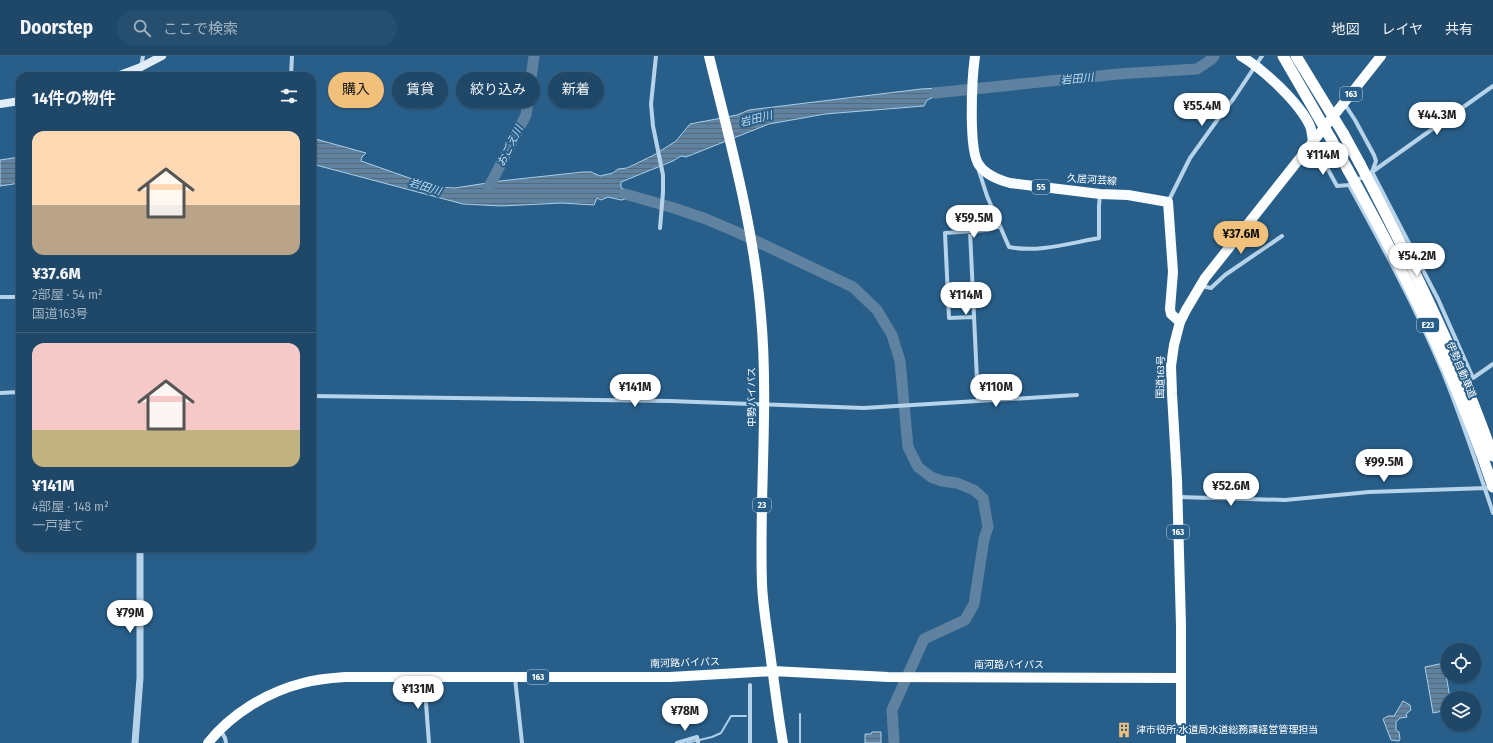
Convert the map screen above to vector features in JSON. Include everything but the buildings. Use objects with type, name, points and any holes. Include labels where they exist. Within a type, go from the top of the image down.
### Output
[{"type":"highway","name":"中勢バイパス","points":[[709,56],[748,224],[762,316],[764,403],[761,541],[762,586],[777,712],[783,743]]},
{"type":"highway","name":"伊勢自動車道","points":[[1282,56],[1332,140],[1388,241],[1425,316],[1468,417],[1490,487]]},
{"type":"highway","name":"伊勢自動車道","points":[[1296,56],[1343,133],[1398,236],[1457,364],[1493,456]]},
{"type":"highway","name":"国道163号","points":[[1181,743],[1178,497],[1171,366],[1174,345],[1180,322],[1200,286],[1381,56]]},
{"type":"highway","name":"南河路バイパス","points":[[208,743],[220,729],[244,710],[268,696],[302,683],[346,677],[670,677],[773,671],[888,677],[1181,678]]},
{"type":"main road","points":[[128,72],[162,56]]},
{"type":"main road","points":[[975,56],[972,77],[973,148],[981,167]]},
{"type":"main road","points":[[1241,56],[1278,86],[1299,109],[1310,127],[1313,141]]},
{"type":"main road","points":[[0,104],[16,102]]},
{"type":"main road","name":"久居河芸線","points":[[981,167],[994,177],[1010,183],[1100,194],[1128,195],[1168,202]]},
{"type":"main road","points":[[1168,202],[1173,272],[1170,309],[1171,314],[1180,322]]},
{"type":"street","points":[[140,72],[143,56]]},
{"type":"street","points":[[291,72],[292,56]]},
{"type":"street","points":[[656,56],[652,104],[653,126],[662,172],[663,192],[660,228]]},
{"type":"street","points":[[1168,202],[1194,153],[1234,98],[1253,65],[1262,56]]},
{"type":"street","points":[[1313,141],[1337,186],[1349,185],[1372,172],[1493,86]]},
{"type":"street","points":[[1344,103],[1374,155],[1376,161],[1372,172],[1438,299],[1473,378],[1493,364]]},
{"type":"street","points":[[981,167],[979,171],[1009,247],[1018,249],[1068,245],[1099,238],[1100,194]]},
{"type":"street","points":[[1349,185],[1386,253],[1436,356],[1490,487],[1493,513]]},
{"type":"street","points":[[974,317],[949,318],[945,233],[987,230],[1000,226]]},
{"type":"street","points":[[970,231],[978,401]]},
{"type":"street","points":[[1200,286],[1211,288],[1225,275],[1282,236]]},
{"type":"street","points":[[0,297],[16,298]]},
{"type":"street","points":[[0,393],[16,392]]},
{"type":"street","points":[[316,396],[764,403],[864,408],[1077,395]]},
{"type":"street","points":[[1178,497],[1285,500],[1369,492],[1490,487]]},
{"type":"street","points":[[134,743],[140,678],[140,552]]},
{"type":"street","points":[[424,677],[429,743]]},
{"type":"street","points":[[515,677],[522,743]]},
{"type":"street","points":[[750,685],[750,743]]},
{"type":"street","points":[[220,729],[226,743]]},
{"type":"street","points":[[677,743],[697,737],[698,742]]},
{"type":"water","points":[[958,87],[927,100],[924,106],[825,114],[769,124],[686,157],[681,156],[673,161],[621,182],[621,188],[643,201],[627,199],[621,200],[608,197],[601,200],[597,198],[594,205],[562,203],[501,206],[463,204],[316,165],[316,139],[366,153],[362,157],[361,161],[435,187],[455,188],[500,181],[583,172],[591,172],[600,176],[613,173],[618,169],[627,168],[654,155],[676,141],[690,124],[737,115],[749,110],[921,89]]},
{"type":"water","points":[[16,158],[16,184],[0,186],[0,160]]},
{"type":"water","points":[[1441,664],[1441,683],[1447,683],[1449,691],[1441,691],[1441,711],[1433,713],[1425,667]]},
{"type":"water","points":[[1403,701],[1410,705],[1411,710],[1406,714],[1407,717],[1400,718],[1396,722],[1396,730],[1399,732],[1399,741],[1391,740],[1383,719],[1388,716],[1394,716]]},
{"type":"water","points":[[872,732],[881,732],[881,743],[865,743],[865,734],[871,734]]},
{"type":"waterway","name":"おごえ川","points":[[489,187],[526,115],[534,56]]},
{"type":"waterway","name":"岩田川","points":[[935,93],[1118,74],[1197,69],[1214,56]]},
{"type":"waterway","points":[[625,194],[706,219],[853,287],[877,310],[892,335],[900,361],[908,447],[918,467],[931,477],[942,481],[957,483],[974,490],[983,498],[988,527],[984,539],[974,604],[965,620],[924,639],[892,710],[894,743]]},
{"type":"waterway","points":[[800,714],[800,743]]},
{"type":"waterway","points":[[687,743],[712,737],[721,733],[731,716],[746,716]]},
{"type":"place","name":"津市役所 水道局水道総務課経営管理担当","points":[[1124,730]]}]
